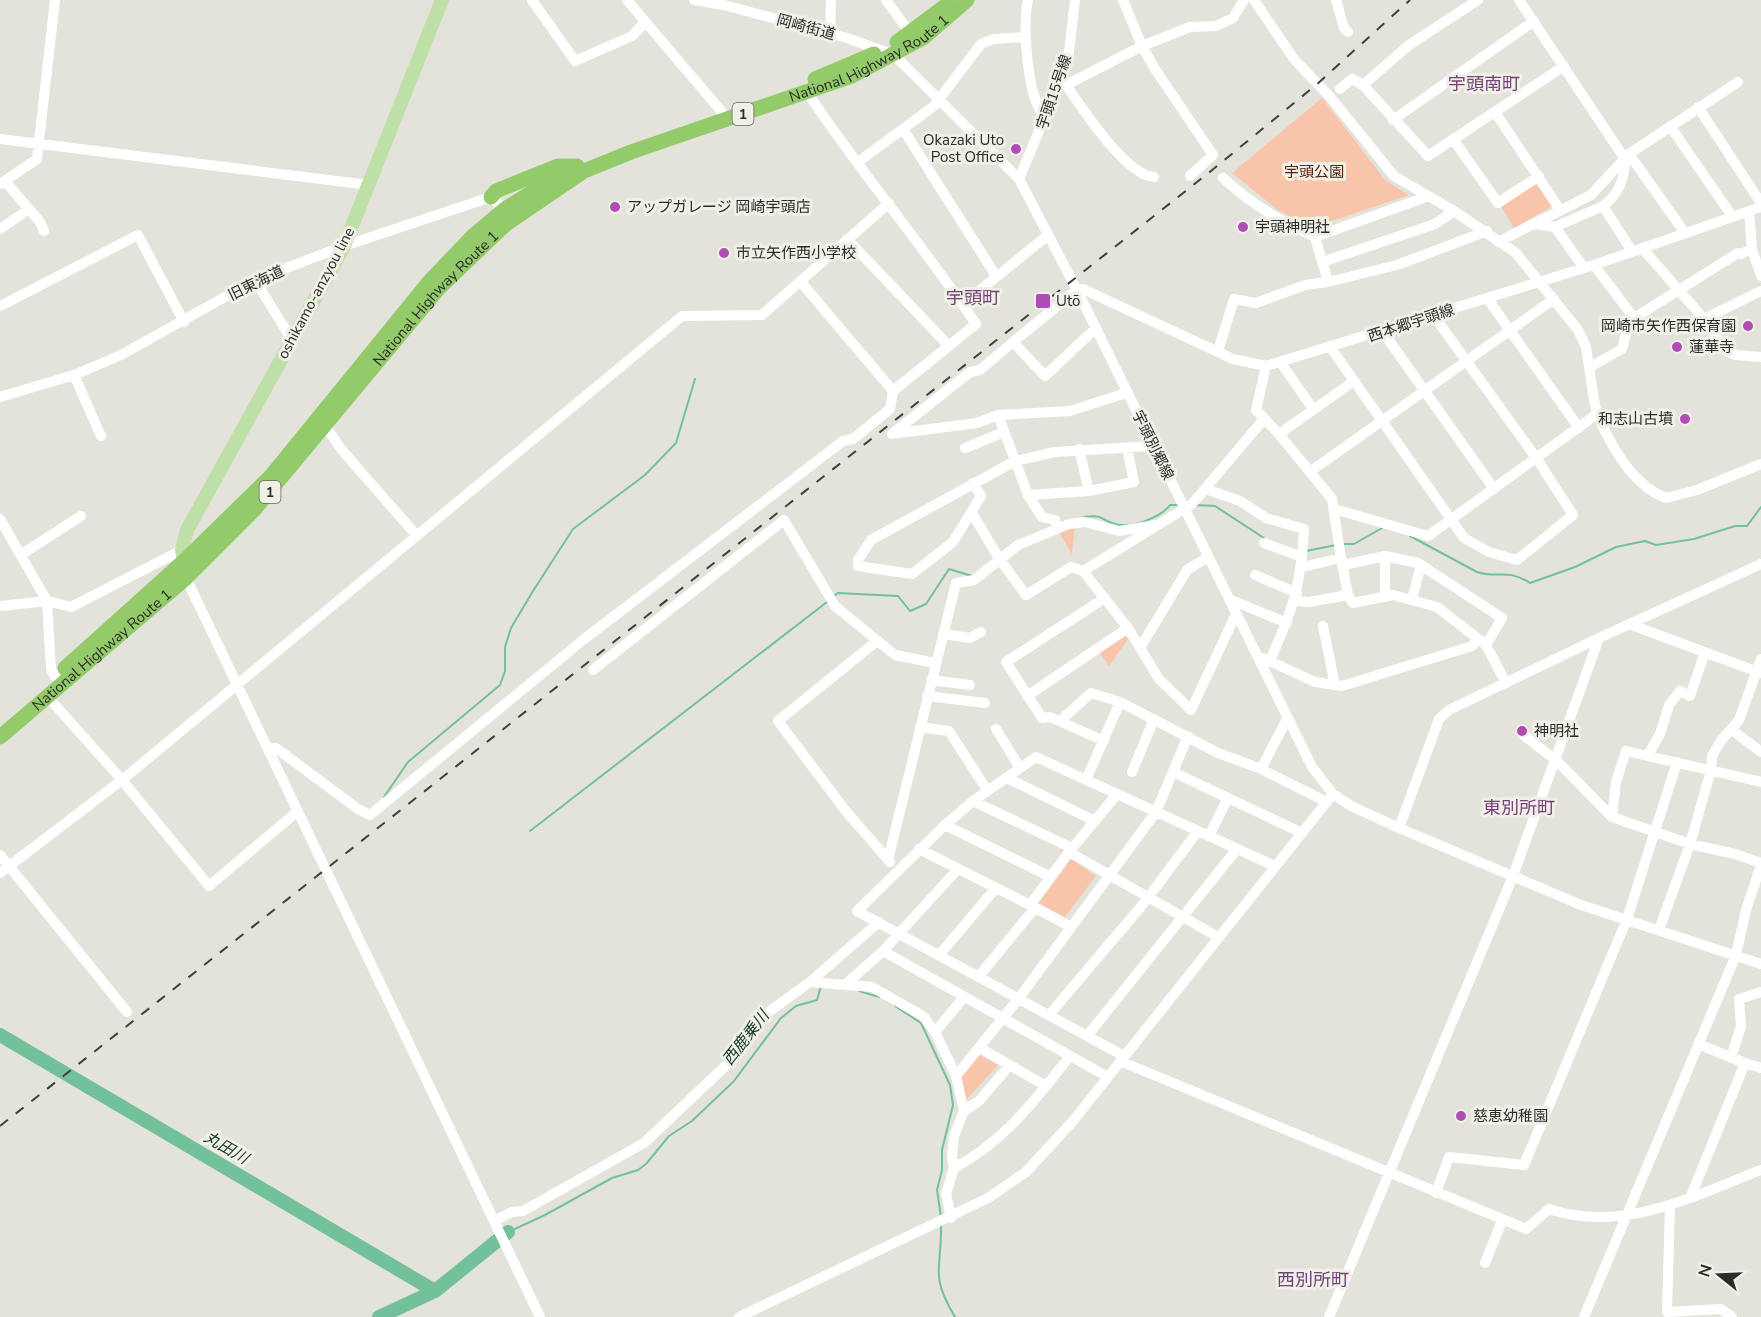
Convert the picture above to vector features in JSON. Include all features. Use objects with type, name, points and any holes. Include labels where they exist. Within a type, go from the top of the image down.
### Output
[{"type":"highway","name":"National Highway Route 1","points":[[0,725],[55,677],[183,555],[271,476],[429,282],[480,230],[584,171],[631,152],[852,76],[888,53],[952,0]]},
{"type":"highway","name":"National Highway Route 1","points":[[0,737],[186,578],[255,510],[439,288],[509,214],[577,166],[606,153],[888,53],[924,38],[967,0]]},
{"type":"highway","points":[[491,197],[496,191],[558,166],[577,166]]},
{"type":"main road","name":"oshikamo-anzyou line","points":[[186,578],[183,555],[187,530],[344,246],[442,0]]},
{"type":"street","points":[[44,231],[29,208],[3,182],[37,159],[55,0]]},
{"type":"street","points":[[532,0],[575,61],[632,36],[645,22]]},
{"type":"street","points":[[627,0],[721,111]]},
{"type":"street","name":"岡崎街道","points":[[694,0],[724,5],[830,34],[888,53]]},
{"type":"street","points":[[830,34],[831,0]]},
{"type":"street","points":[[886,0],[911,34]]},
{"type":"street","points":[[1027,0],[1026,37],[1035,102],[1046,118]]},
{"type":"street","name":"宇頭15号線","points":[[1019,180],[1063,84],[1075,0]]},
{"type":"street","points":[[1123,0],[1142,46],[1213,155],[1190,176]]},
{"type":"street","points":[[1154,177],[1147,177],[1115,153],[1063,84],[1142,46],[1190,27],[1216,26],[1225,22],[1233,18],[1244,0]]},
{"type":"street","points":[[1254,0],[1294,59],[1330,98],[1394,177],[1487,231],[1498,242],[1516,253],[1554,299],[1582,337],[1590,367],[1597,414],[1624,462],[1637,478],[1666,498],[1697,490],[1761,464]]},
{"type":"street","points":[[1336,0],[1347,32]]},
{"type":"street","points":[[1363,85],[1409,45],[1464,4],[1478,0]]},
{"type":"street","points":[[1520,0],[1627,157],[1685,233]]},
{"type":"street","points":[[1393,120],[1534,21]]},
{"type":"street","points":[[858,162],[934,106],[981,44],[993,39],[1026,37]]},
{"type":"street","name":"宇頭別郷線","points":[[888,53],[939,99],[1019,180],[1096,328],[1236,614]]},
{"type":"street","points":[[1340,90],[1353,79],[1363,85],[1428,156],[1564,66]]},
{"type":"street","points":[[1498,242],[1591,195],[1627,157],[1738,82]]},
{"type":"street","points":[[268,748],[276,748],[358,809],[370,815],[583,640],[843,441],[853,439],[890,409],[893,391],[976,324],[889,203],[834,134],[807,92]]},
{"type":"street","points":[[1698,107],[1761,205]]},
{"type":"street","points":[[1495,112],[1560,210]]},
{"type":"street","points":[[1670,126],[1732,216]]},
{"type":"street","points":[[903,129],[996,276]]},
{"type":"street","points":[[0,138],[369,185]]},
{"type":"street","points":[[1453,139],[1498,203],[1539,176]]},
{"type":"street","points":[[1533,224],[1555,227],[1604,206],[1618,193],[1627,157]]},
{"type":"street","points":[[1223,178],[1243,196],[1287,224],[1315,237],[1426,197]]},
{"type":"street","points":[[491,197],[509,214]]},
{"type":"street","name":"旧東海道","points":[[0,397],[74,375],[121,355],[184,322],[255,280],[344,246],[491,197]]},
{"type":"street","points":[[4,869],[122,780],[682,316],[762,315],[889,203]]},
{"type":"street","name":"西本郷宇頭線","points":[[1074,286],[1233,359],[1266,366],[1331,348],[1589,267],[1749,212],[1761,205]]},
{"type":"street","points":[[1604,206],[1638,250],[1678,289],[1704,319],[1726,351],[1736,355],[1761,357]]},
{"type":"street","points":[[0,229],[29,208]]},
{"type":"street","points":[[1322,262],[1435,224],[1454,211]]},
{"type":"street","points":[[1749,212],[1752,249],[1761,276]]},
{"type":"street","points":[[1555,227],[1634,318]]},
{"type":"street","points":[[1218,351],[1234,299],[1256,303],[1305,285],[1328,282],[1397,265],[1487,231]]},
{"type":"street","points":[[0,306],[138,235],[184,322]]},
{"type":"street","points":[[963,304],[1048,235]]},
{"type":"street","points":[[1315,237],[1328,282]]},
{"type":"street","points":[[847,239],[949,346]]},
{"type":"street","points":[[1590,367],[1622,349],[1628,326],[1634,318],[1738,253],[1752,249]]},
{"type":"street","points":[[255,280],[292,340]]},
{"type":"street","points":[[800,281],[893,391]]},
{"type":"street","points":[[1074,286],[980,370],[970,372],[892,434],[977,423],[998,416],[1071,411],[1126,393]]},
{"type":"street","points":[[1704,319],[1761,291]]},
{"type":"street","points":[[1487,298],[1579,428]]},
{"type":"street","points":[[1311,471],[1554,299]]},
{"type":"street","points":[[1331,348],[1464,538],[1490,552],[1517,560],[1573,515],[1537,459],[1434,316]]},
{"type":"street","points":[[1013,342],[1046,376],[1096,328]]},
{"type":"street","points":[[1383,332],[1494,489]]},
{"type":"street","points":[[1281,363],[1313,409]]},
{"type":"street","points":[[1266,366],[1256,410],[1311,471],[1332,499],[1348,595],[1353,603],[1393,595],[1412,598],[1437,607],[1482,642],[1506,683]]},
{"type":"street","points":[[74,375],[101,436]]},
{"type":"street","points":[[1279,434],[1354,381]]},
{"type":"street","points":[[1334,509],[1428,536],[1597,414]]},
{"type":"street","points":[[998,416],[1028,495],[1042,517],[1056,524]]},
{"type":"street","points":[[1083,571],[1184,509],[1206,489],[1264,419]]},
{"type":"street","points":[[326,427],[341,449],[417,536]]},
{"type":"street","points":[[965,448],[1004,432]]},
{"type":"street","points":[[973,483],[981,496],[953,542],[912,574],[858,566],[858,560],[871,540],[945,501],[973,483],[1015,460],[1079,449],[1153,446]]},
{"type":"street","points":[[1028,495],[1089,492],[1134,482],[1127,448]]},
{"type":"street","points":[[1079,449],[1089,492]]},
{"type":"street","points":[[1206,489],[1240,501],[1266,518],[1304,529],[1302,562],[1296,597],[1270,660]]},
{"type":"street","points":[[972,513],[1000,560],[1012,573],[1026,595],[1071,567],[1083,571],[1128,628],[1147,663],[1166,687],[1191,710],[1236,614]]},
{"type":"street","points":[[22,554],[81,516]]},
{"type":"street","points":[[0,519],[47,601],[51,669],[55,677]]},
{"type":"street","points":[[593,670],[784,520],[835,606],[895,655],[936,663]]},
{"type":"street","points":[[888,860],[956,583],[974,580],[1018,545],[1056,524],[1085,522],[1119,531],[1156,525]]},
{"type":"street","points":[[1257,656],[1315,682],[1342,686],[1473,646],[1482,642],[1502,618],[1421,565],[1385,556],[1342,561],[1302,562],[1264,543]]},
{"type":"street","points":[[0,606],[47,601],[71,607],[183,555]]},
{"type":"street","points":[[1385,556],[1387,579],[1385,597]]},
{"type":"street","points":[[1140,648],[1187,570],[1208,557]]},
{"type":"street","points":[[1399,828],[1439,719],[1449,710],[1761,564]]},
{"type":"street","points":[[1412,598],[1421,565]]},
{"type":"street","points":[[1255,575],[1309,603],[1348,595]]},
{"type":"street","points":[[186,578],[540,1317]]},
{"type":"street","points":[[1104,741],[1050,717],[1042,718],[1006,663],[1105,598]]},
{"type":"street","points":[[1230,599],[1287,623]]},
{"type":"street","points":[[1236,614],[1312,767],[1330,798]]},
{"type":"street","points":[[1629,624],[1758,672]]},
{"type":"street","points":[[1323,626],[1335,685]]},
{"type":"street","points":[[1027,696],[1128,628]]},
{"type":"street","points":[[943,634],[970,638],[981,632]]},
{"type":"street","points":[[1329,1317],[1513,876],[1557,761],[1599,638]]},
{"type":"street","points":[[877,641],[778,721],[845,810],[898,871]]},
{"type":"street","points":[[1648,755],[1660,734],[1669,705],[1680,691],[1690,696],[1704,652]]},
{"type":"street","points":[[1659,930],[1690,844],[1711,770],[1712,756],[1720,742],[1739,720],[1761,659]]},
{"type":"street","points":[[931,680],[969,685]]},
{"type":"street","points":[[1060,721],[1091,693],[1120,702],[1218,753],[1351,806],[1581,905],[1761,964]]},
{"type":"street","points":[[48,696],[122,780],[209,886],[298,811]]},
{"type":"street","points":[[927,696],[985,703]]},
{"type":"street","points":[[1086,780],[1120,702]]},
{"type":"street","points":[[1261,769],[1287,718]]},
{"type":"street","points":[[1132,772],[1154,719]]},
{"type":"street","points":[[920,727],[949,731],[987,790]]},
{"type":"street","points":[[996,729],[1020,768]]},
{"type":"street","points":[[1732,730],[1761,752]]},
{"type":"street","points":[[1522,734],[1557,761],[1612,817],[1690,844],[1735,854],[1761,864],[1746,910],[1736,955],[1584,1317]]},
{"type":"street","points":[[956,1076],[1019,998],[1156,812],[1188,736]]},
{"type":"street","points":[[1612,817],[1616,782],[1626,751],[1761,782]]},
{"type":"street","points":[[1275,866],[1036,757],[987,790],[945,825],[857,911],[940,954],[1122,1058],[1502,1221],[1526,1229],[1549,1209],[1575,1216],[1642,1214],[1670,1207],[1691,1196],[1761,1170]]},
{"type":"street","points":[[1436,1193],[1449,1157],[1524,1165],[1627,919],[1677,762]]},
{"type":"street","points":[[1173,772],[1302,833]]},
{"type":"street","points":[[1007,778],[1095,821]]},
{"type":"street","points":[[979,976],[1033,907],[1071,850],[1117,794]]},
{"type":"street","points":[[1209,836],[1228,798]]},
{"type":"street","points":[[739,1317],[951,1218],[1007,1187],[1026,1172],[1056,1142],[1106,1076],[1330,798]]},
{"type":"street","points":[[973,801],[1071,850],[1109,875],[1218,938]]},
{"type":"street","points":[[945,825],[1051,877]]},
{"type":"street","points":[[1049,1015],[1147,897],[1198,831]]},
{"type":"street","points":[[919,849],[1071,927]]},
{"type":"street","points":[[1087,1036],[1237,849]]},
{"type":"street","points":[[0,855],[4,869],[127,1012]]},
{"type":"street","points":[[847,983],[883,951],[957,870]]},
{"type":"street","points":[[940,954],[995,889]]},
{"type":"street","points":[[495,1222],[512,1212],[523,1211],[644,1143],[735,1057],[763,1016],[810,982],[879,922]]},
{"type":"street","points":[[883,951],[1106,1076]]},
{"type":"street","points":[[810,982],[847,983],[872,987],[923,1016],[934,1032],[956,1076],[964,1111],[954,1137],[952,1157],[954,1168],[946,1194],[951,1218]]},
{"type":"street","points":[[1731,1058],[1741,1026],[1739,999],[1761,992]]},
{"type":"street","points":[[934,1032],[964,997]]},
{"type":"street","points":[[1698,1044],[1744,1063],[1761,1066]]},
{"type":"street","points":[[980,1048],[1046,1086]]},
{"type":"street","points":[[954,1168],[980,1155],[1007,1132],[1028,1110],[1070,1056]]},
{"type":"street","points":[[1691,1196],[1744,1063]]},
{"type":"street","points":[[964,1111],[979,1101],[1009,1066]]},
{"type":"street","points":[[1670,1207],[1667,1312],[1687,1315],[1721,1310],[1732,1317]]},
{"type":"street","points":[[1485,1263],[1502,1221]]},
{"type":"green space","name":"宇頭公園","points":[[1322,98],[1386,181],[1409,195],[1311,228],[1278,210],[1232,173]]},
{"type":"green space","points":[[1537,184],[1552,206],[1514,228],[1501,206]]},
{"type":"green space","points":[[1075,526],[1072,554],[1058,531]]},
{"type":"green space","points":[[1125,636],[1128,639],[1109,666],[1099,652]]},
{"type":"green space","points":[[1071,859],[1096,876],[1065,917],[1039,903]]},
{"type":"green space","points":[[979,1055],[998,1065],[966,1100],[958,1078]]},
{"type":"waterway","points":[[384,797],[408,762],[500,685],[505,671],[505,647],[511,628],[533,591],[573,529],[645,475],[676,443],[695,379]]},
{"type":"waterway","points":[[1084,517],[1099,517],[1115,524],[1130,525],[1153,518],[1170,505],[1178,505]]},
{"type":"waterway","points":[[1195,505],[1215,506],[1264,538]]},
{"type":"waterway","points":[[1410,536],[1477,572],[1515,576],[1530,583],[1575,567],[1616,547],[1645,541],[1656,545],[1694,539],[1735,526],[1747,526],[1761,507]]},
{"type":"waterway","points":[[1341,544],[1354,544],[1382,528]]},
{"type":"waterway","points":[[1306,551],[1336,545]]},
{"type":"waterway","points":[[834,596],[838,593],[898,596],[910,611],[926,604],[949,569],[972,576]]},
{"type":"waterway","points":[[530,831],[827,602]]},
{"type":"waterway","name":"西鹿乗川","points":[[508,1232],[545,1215],[612,1178],[638,1170],[646,1164],[669,1136],[692,1121],[734,1081],[781,1018],[796,1006],[817,1000],[821,986]]},
{"type":"waterway","name":"西鹿乗川","points":[[859,991],[879,997]]},
{"type":"waterway","name":"西鹿乗川","points":[[895,1006],[921,1023],[950,1085],[953,1105],[942,1150],[942,1170],[937,1190],[941,1217]]},
{"type":"waterway","name":"丸田川","points":[[0,1035],[435,1291]]},
{"type":"waterway","name":"西鹿乗川","points":[[941,1225],[939,1281],[955,1317]]},
{"type":"waterway","name":"西鹿乗川","points":[[379,1317],[435,1291],[508,1232]]},
{"type":"railway","points":[[0,1126],[1211,171],[1316,85],[1410,0]]},
{"type":"place","name":"Okazaki Uto Post Office","points":[[1016,149]]},
{"type":"place","name":"アップガレージ 岡崎宇頭店","points":[[615,207]]},
{"type":"place","name":"宇頭神明社","points":[[1243,227]]},
{"type":"place","name":"市立矢作西小学校","points":[[724,253]]},
{"type":"place","name":"Utō","points":[[1043,301]]},
{"type":"place","name":"岡崎市矢作西保育園","points":[[1748,326]]},
{"type":"place","name":"蓮華寺","points":[[1677,347]]},
{"type":"place","name":"和志山古墳","points":[[1685,419]]},
{"type":"place","name":"神明社","points":[[1522,731]]},
{"type":"place","name":"慈恵幼稚園","points":[[1461,1116]]},
{"type":"district","name":"宇頭南町","points":[[1484,84]]},
{"type":"district","name":"宇頭町","points":[[973,298]]},
{"type":"district","name":"東別所町","points":[[1519,808]]},
{"type":"district","name":"西別所町","points":[[1313,1280]]}]
